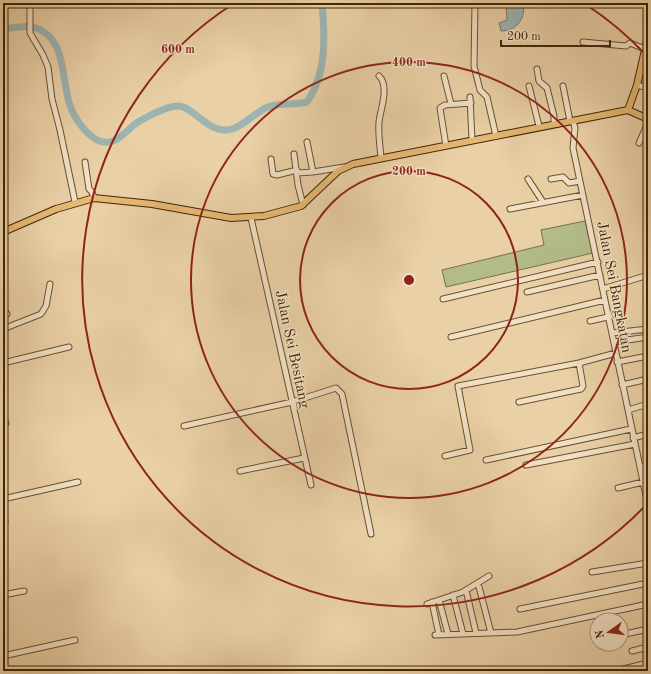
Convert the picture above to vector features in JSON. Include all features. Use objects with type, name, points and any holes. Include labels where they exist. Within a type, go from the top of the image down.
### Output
[{"type":"main road","points":[[628,110],[637,85],[648,37]]},
{"type":"main road","points":[[3,231],[75,202],[94,198],[152,204],[231,218],[251,218],[272,214],[303,205],[344,167],[381,157],[446,146],[539,126],[628,110],[648,119]]},
{"type":"street","points":[[30,3],[30,33],[44,55],[48,67],[52,99],[75,202]]},
{"type":"street","points":[[476,3],[474,66],[480,90],[487,97],[496,136]]},
{"type":"street","points":[[583,42],[626,46],[630,43],[645,49]]},
{"type":"street","points":[[537,69],[539,81],[547,88],[554,116],[554,124]]},
{"type":"street","points":[[379,76],[382,81],[383,97],[383,107],[379,122],[381,157]]},
{"type":"street","points":[[444,76],[451,104]]},
{"type":"street","points":[[637,85],[648,88]]},
{"type":"street","points":[[529,86],[539,126]]},
{"type":"street","name":"Jalan Sei Bangkatan","points":[[563,86],[575,128],[574,148],[580,181],[648,504]]},
{"type":"street","points":[[470,97],[472,140]]},
{"type":"street","points":[[446,146],[440,108],[441,106],[471,103]]},
{"type":"street","points":[[639,143],[648,123]]},
{"type":"street","points":[[307,142],[313,172]]},
{"type":"street","points":[[294,154],[298,185],[303,205]]},
{"type":"street","points":[[271,159],[273,174],[277,175],[297,172],[313,172],[344,167]]},
{"type":"street","points":[[85,162],[89,189],[94,198]]},
{"type":"street","points":[[551,179],[563,177],[569,183],[580,181]]},
{"type":"street","points":[[528,179],[543,202]]},
{"type":"street","points":[[510,209],[583,195]]},
{"type":"street","name":"Jalan Sei Besitang","points":[[251,218],[311,485]]},
{"type":"street","points":[[443,299],[598,262]]},
{"type":"street","points":[[527,292],[600,275]]},
{"type":"street","points":[[603,289],[648,275]]},
{"type":"street","points":[[3,329],[41,314],[46,306],[50,284]]},
{"type":"street","points":[[451,337],[604,300]]},
{"type":"street","points":[[590,321],[608,317]]},
{"type":"street","points":[[612,333],[648,329]]},
{"type":"street","points":[[614,342],[648,336]]},
{"type":"street","points":[[3,363],[69,347]]},
{"type":"street","points":[[445,456],[470,450],[457,390],[458,386],[578,363],[616,353]]},
{"type":"street","points":[[617,362],[648,356]]},
{"type":"street","points":[[519,402],[581,389],[583,386],[578,363]]},
{"type":"street","points":[[622,385],[648,379]]},
{"type":"street","points":[[184,426],[292,402],[335,388],[340,391],[353,444],[371,534]]},
{"type":"street","points":[[628,410],[648,404]]},
{"type":"street","points":[[486,460],[631,429]]},
{"type":"street","points":[[633,438],[648,434]]},
{"type":"street","points":[[526,465],[635,444]]},
{"type":"street","points":[[240,471],[304,458]]},
{"type":"street","points":[[640,468],[648,466]]},
{"type":"street","points":[[3,499],[78,482]]},
{"type":"street","points":[[618,488],[645,484]]},
{"type":"street","points":[[592,572],[648,563]]},
{"type":"street","points":[[489,576],[453,596],[430,603],[437,635],[517,632],[648,604]]},
{"type":"street","points":[[478,583],[491,633]]},
{"type":"street","points":[[520,609],[648,583]]},
{"type":"street","points":[[466,590],[476,633]]},
{"type":"street","points":[[3,595],[24,591]]},
{"type":"street","points":[[453,596],[462,634]]},
{"type":"street","points":[[439,600],[448,634]]},
{"type":"street","points":[[629,633],[648,629]]},
{"type":"street","points":[[3,656],[74,640]]},
{"type":"street","points":[[632,651],[648,647]]},
{"type":"street","points":[[615,671],[648,663]]},
{"type":"green space","points":[[585,221],[593,253],[446,287],[442,270],[544,245],[541,230]]},
{"type":"water","points":[[510,4],[517,7],[523,5],[523,15],[515,27],[501,31],[499,23],[507,20],[506,5]]},
{"type":"waterway","points":[[3,29],[29,26],[45,32],[53,40],[58,50],[68,97],[75,117],[81,126],[93,137],[97,140],[108,142],[118,138],[141,120],[175,106],[184,107],[209,125],[224,130],[237,127],[271,106],[307,102],[314,91],[323,54],[324,28],[322,3]]}]
